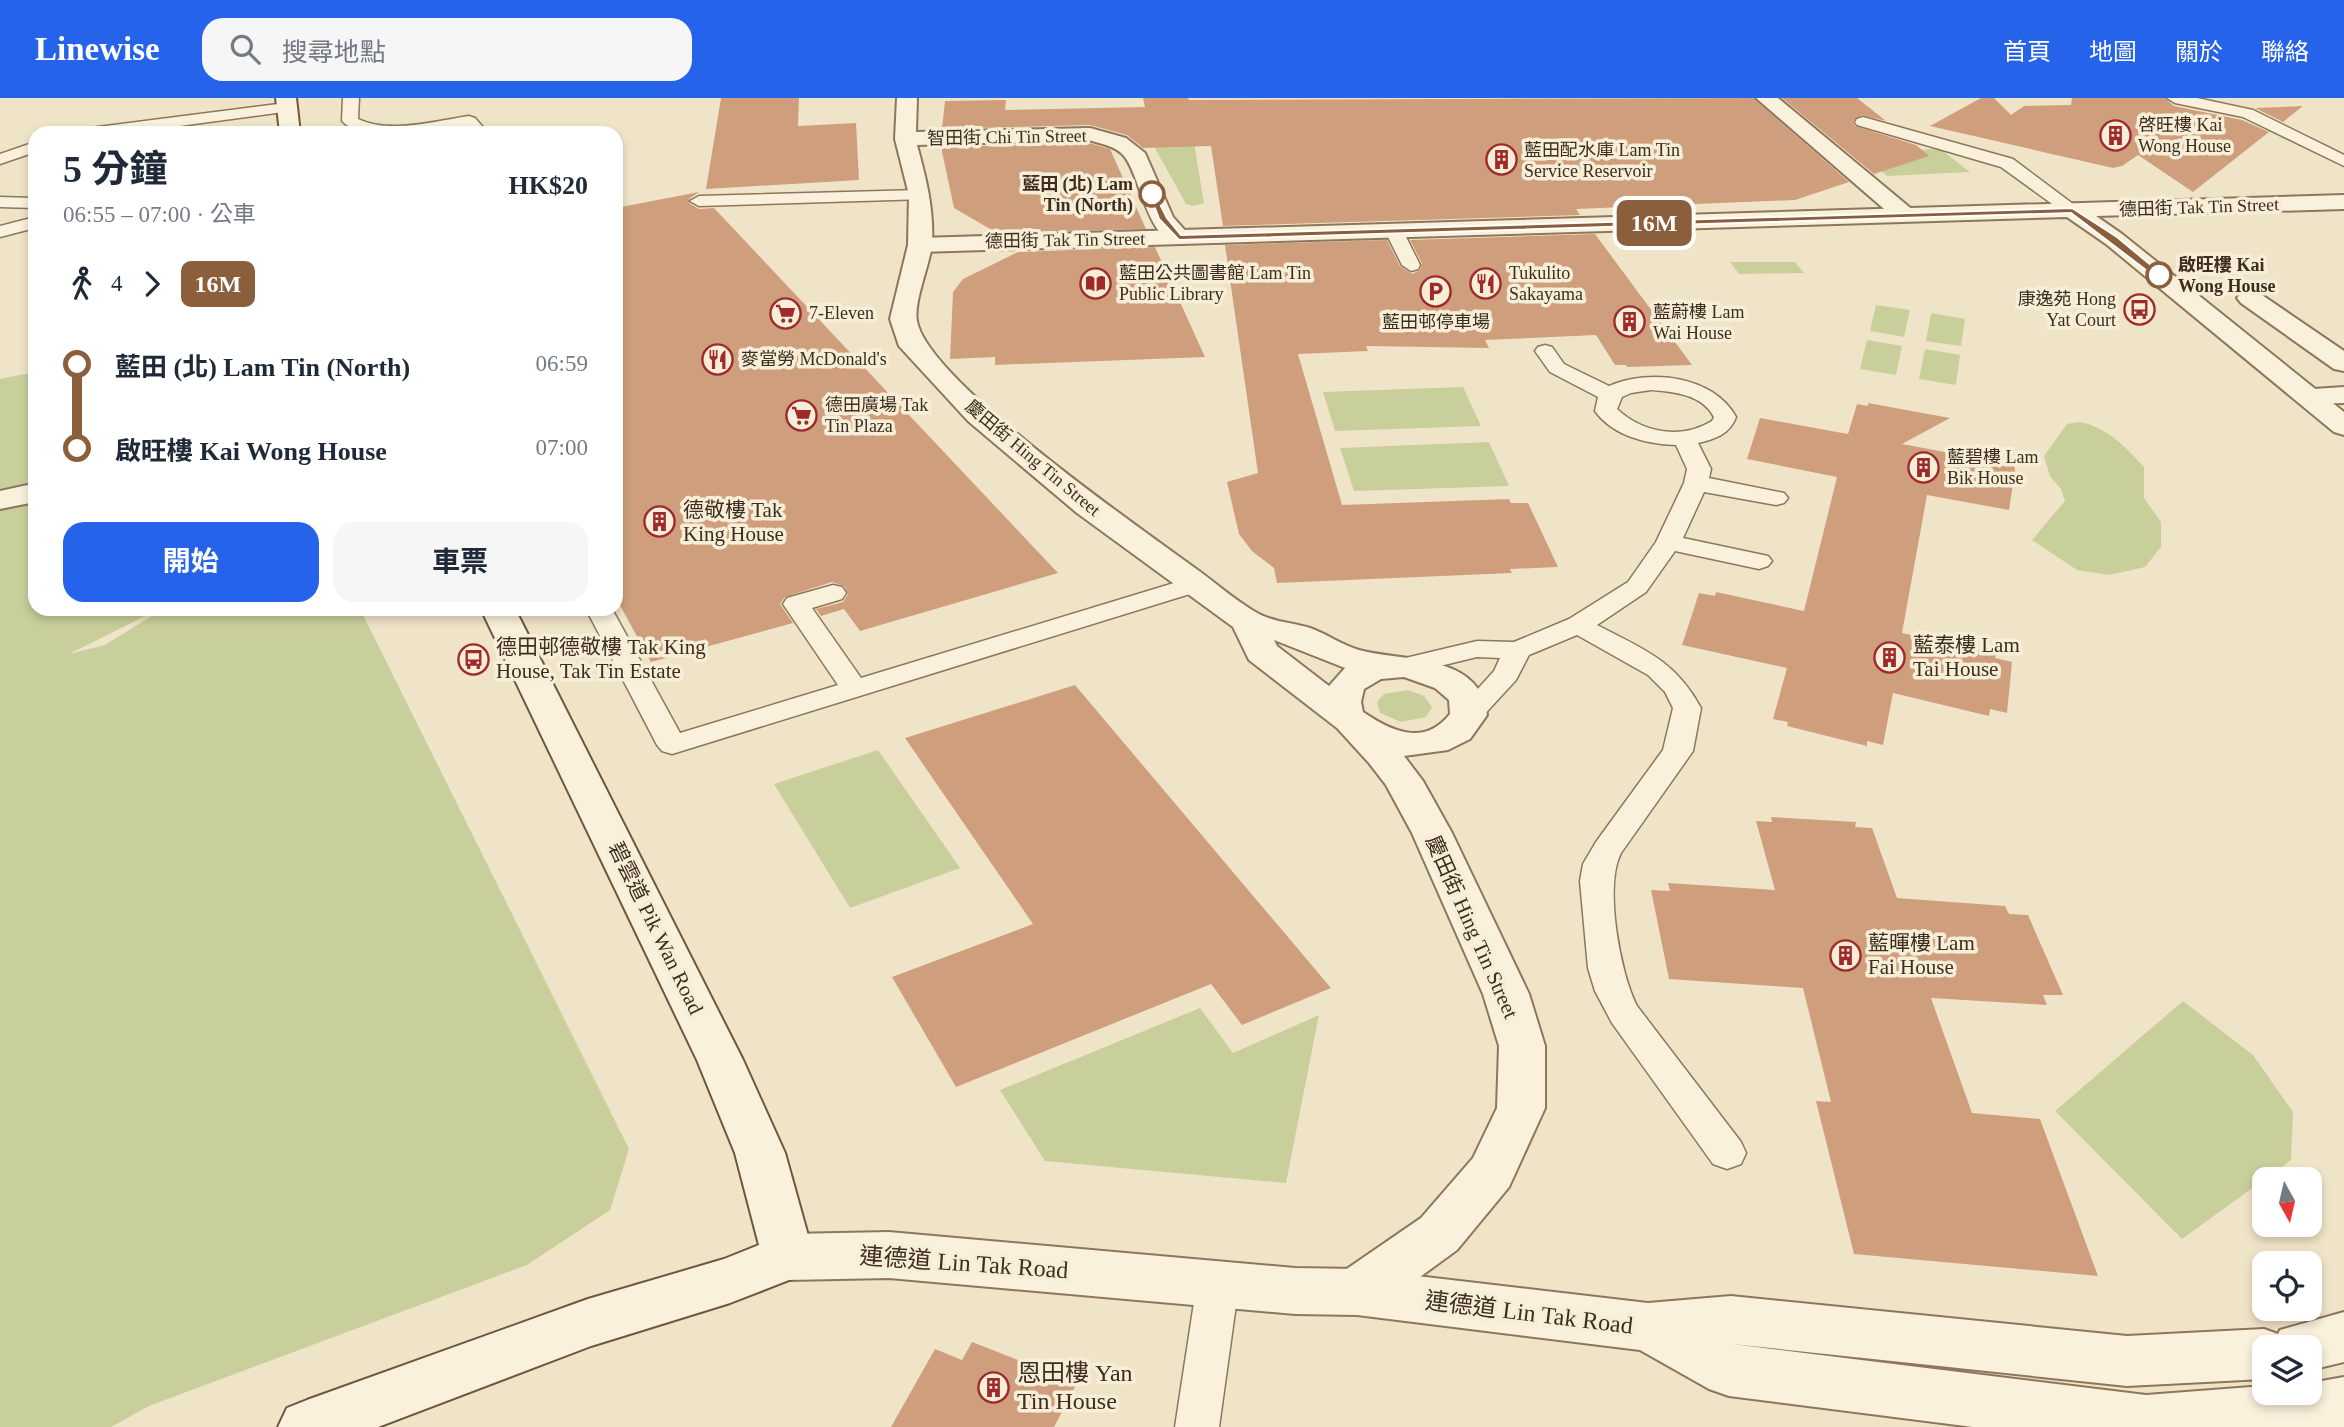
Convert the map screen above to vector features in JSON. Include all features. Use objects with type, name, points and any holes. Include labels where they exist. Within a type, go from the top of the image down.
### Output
[{"type":"street","name":"慶田街 Hing Tin Street","points":[[907,98],[905,139],[920,195],[920,245],[902,319],[912,346],[988,423],[1088,506],[1248,622],[1300,636],[1344,657],[1445,678],[1460,687],[1469,699],[1471,712],[1467,723],[1457,732],[1425,744],[1386,741],[1350,722]]},
{"type":"street","points":[[1766,98],[1906,216]]},
{"type":"street","points":[[286,103],[289,126]]},
{"type":"street","name":"智田街 Chi Tin Street","points":[[905,139],[1090,134],[1119,142],[1135,153],[1163,219],[1179,237]]},
{"type":"street","name":"德田街 Tak Tin Street","points":[[920,245],[2344,202]]},
{"type":"street","points":[[2072,210],[2114,239],[2342,421]]},
{"type":"street","points":[[2250,298],[2344,363]]},
{"type":"street","name":"碧雲道 Pik Wan Road","points":[[501,616],[720,1059],[760,1153],[788,1257]]},
{"type":"street","name":"慶田街 Hing Tin Street","points":[[1248,622],[1262,652],[1350,722],[1383,755],[1403,781],[1432,833],[1506,994],[1522,1046],[1521,1108],[1491,1172],[1438,1234],[1357,1292]]},
{"type":"street","points":[[1350,722],[1342,696],[1346,685],[1370,670],[1398,667]]},
{"type":"street","name":"連德道 Lin Tak Road","points":[[307,1427],[588,1323],[730,1280],[788,1257],[889,1255],[1295,1290],[1357,1292],[1648,1327],[1731,1320],[2127,1361],[2252,1355]]},
{"type":"street","name":"連德道 Lin Tak Road","points":[[1648,1327],[1729,1371],[2146,1422],[2317,1409],[2344,1403]]},
{"type":"street","points":[[2322,1342],[2344,1337]]},
{"type":"lane","points":[[351,98],[350,121],[357,126]]},
{"type":"lane","points":[[2175,98],[2248,113],[2344,162]]},
{"type":"lane","points":[[136,126],[286,103]]},
{"type":"lane","points":[[410,126],[469,121],[474,126]]},
{"type":"lane","points":[[1863,122],[2012,159],[2072,210]]},
{"type":"lane","points":[[1900,132],[1917,123]]},
{"type":"lane","points":[[0,159],[28,149]]},
{"type":"lane","points":[[699,201],[920,195]]},
{"type":"lane","points":[[0,202],[28,203]]},
{"type":"lane","points":[[0,232],[28,224]]},
{"type":"lane","points":[[1394,231],[1410,265]]},
{"type":"lane","points":[[1545,351],[1557,369],[1610,395]]},
{"type":"lane","points":[[1669,384],[1715,401],[1725,417],[1722,425],[1714,431],[1684,438],[1645,434],[1620,424],[1606,411],[1605,402],[1610,395],[1634,385],[1669,384]]},
{"type":"lane","points":[[1398,667],[1476,649],[1518,650],[1578,625],[1637,587],[1668,542],[1696,483],[1699,469],[1684,438]]},
{"type":"lane","points":[[1696,483],[1776,498]]},
{"type":"lane","points":[[1668,542],[1759,561]]},
{"type":"lane","points":[[603,616],[671,745],[1197,584]]},
{"type":"lane","points":[[833,593],[796,604],[855,689]]},
{"type":"lane","points":[[1578,625],[1658,669],[1677,689],[1687,708],[1678,751],[1606,849],[1599,864],[1596,881],[1605,968],[1612,991],[1624,1014],[1727,1153]]},
{"type":"lane","points":[[1471,712],[1506,674],[1518,650]]},
{"type":"lane","points":[[1197,1427],[1218,1283]]},
{"type":"green space","points":[[1194,122],[1195,149],[1204,203],[1194,206],[1186,204],[1141,123]]},
{"type":"green space","points":[[1940,149],[1970,172],[1887,176],[1868,159],[1864,151]]},
{"type":"green space","points":[[1730,262],[1795,262],[1804,273],[1739,274]]},
{"type":"green space","points":[[1876,305],[1910,310],[1904,337],[1870,331]]},
{"type":"green space","points":[[1931,313],[1965,319],[1961,346],[1926,341]]},
{"type":"green space","points":[[1867,340],[1902,346],[1896,375],[1860,369]]},
{"type":"green space","points":[[1925,349],[1960,355],[1956,385],[1919,379]]},
{"type":"green space","points":[[28,373],[28,616],[145,616],[69,654],[105,645],[152,616],[363,616],[629,1149],[610,1210],[527,1265],[149,1406],[111,1427],[0,1427],[0,379]]},
{"type":"green space","points":[[1463,387],[1481,426],[1335,431],[1323,392]]},
{"type":"green space","points":[[2080,422],[2108,434],[2144,467],[2144,498],[2161,522],[2161,547],[2145,567],[2109,575],[2077,570],[2032,540],[2065,501],[2061,489],[2050,476],[2044,456],[2067,424]]},
{"type":"green space","points":[[1489,442],[1509,486],[1354,491],[1340,448]]},
{"type":"green space","points":[[1408,690],[1424,696],[1432,707],[1426,717],[1401,722],[1380,713],[1377,702],[1384,694]]},
{"type":"green space","points":[[878,750],[960,868],[850,908],[774,784]]},
{"type":"green space","points":[[2183,1001],[2253,1055],[2293,1112],[2291,1160],[2281,1167],[2252,1167],[2252,1188],[2182,1239],[2055,1111]]},
{"type":"green space","points":[[1200,1008],[1233,1053],[1319,1015],[1286,1183],[1045,1161],[1000,1090]]},
{"type":"building","points":[[721,98],[799,98],[798,126],[856,123],[859,180],[706,189]]},
{"type":"building","name":"藍田配水庫 Lam Tin Service Reservoir","points":[[1143,98],[1753,98],[1849,182],[1795,200],[1576,209],[1580,215],[1223,226],[1211,146],[1143,148],[1127,135],[1090,125],[942,129],[945,101],[1006,100],[1005,110],[1145,107]]},
{"type":"building","points":[[1782,98],[1857,98],[1886,121],[1862,115],[1853,121],[1855,126],[1916,145],[1929,156],[1874,174]]},
{"type":"building","points":[[1981,98],[1994,98],[2011,115],[2024,106],[2071,105],[2072,98],[2165,98],[2174,106],[2242,120],[2269,132],[2193,192],[2138,155],[2122,166],[2113,168],[1930,126]]},
{"type":"building","points":[[2303,106],[2283,122],[2255,108]]},
{"type":"building","points":[[1089,143],[1110,149],[1146,229],[997,233],[954,208],[941,147]]},
{"type":"building","name":"德田廣場 Tak Tin Plaza","points":[[699,192],[689,199],[689,203],[699,209],[714,208],[1058,573],[860,631],[844,609],[821,616],[816,609],[843,602],[848,594],[844,586],[832,582],[785,597],[780,604],[793,623],[651,662],[623,611],[623,207]]},
{"type":"building","points":[[1595,234],[1692,365],[1615,365],[1596,335],[1485,340],[1489,348],[1366,346],[1368,351],[1298,354],[1342,505],[1509,499],[1511,503],[1528,503],[1558,567],[1510,569],[1512,573],[1277,583],[1274,568],[1252,551],[1239,534],[1227,482],[1258,473],[1225,245],[1387,240],[1400,266],[1412,274],[1420,270],[1422,264],[1410,240]]},
{"type":"building","points":[[1155,247],[1205,357],[995,365],[995,357],[950,359],[953,292],[963,279],[1018,252]]},
{"type":"building","points":[[1868,403],[1950,418],[1902,444],[2014,465],[2015,470],[2009,510],[1927,495],[1902,633],[1996,653],[1995,658],[2012,662],[2007,713],[1990,709],[1989,716],[1893,693],[1883,745],[1867,741],[1867,746],[1787,726],[1788,722],[1773,719],[1787,668],[1682,645],[1699,593],[1715,596],[1716,592],[1804,611],[1837,477],[1747,459],[1760,418],[1848,434],[1857,404],[1868,406]]},
{"type":"building","points":[[1075,685],[1331,988],[1242,1025],[1211,984],[956,1087],[892,977],[1033,924],[905,738]]},
{"type":"building","points":[[1771,817],[1856,822],[1855,827],[1872,828],[1897,898],[2005,906],[2009,914],[2028,915],[2063,995],[2043,995],[2047,1005],[1931,998],[1972,1113],[2040,1119],[2098,1276],[1854,1254],[1816,1101],[1831,1102],[1803,988],[1669,979],[1651,890],[1670,891],[1668,883],[1775,890],[1756,821],[1772,822]]},
{"type":"building","name":"恩田樓 Yan Tin House","points":[[972,1342],[1077,1383],[1054,1427],[891,1427],[935,1349],[962,1360]]},
{"type":"bus line","name":"16M","points":[[1152,194],[1163,219],[1179,237],[2072,210],[2159,275]]},
{"type":"place","name":"啓旺樓 Kai Wong House","points":[[2115,135]]},
{"type":"place","name":"藍田配水庫 Lam Tin Service Reservoir","points":[[1501,160]]},
{"type":"place","name":"藍田 (北) Lam Tin (North)","points":[[1152,194]]},
{"type":"place","name":"啟旺樓 Kai Wong House","points":[[2159,275]]},
{"type":"place","name":"藍田公共圖書館 Lam Tin Public Library","points":[[1096,283]]},
{"type":"place","name":"Tukulito Sakayama","points":[[1486,283]]},
{"type":"place","name":"藍田邨停車場","points":[[1436,292]]},
{"type":"place","name":"康逸苑 Hong Yat Court","points":[[2139,309]]},
{"type":"place","name":"7-Eleven","points":[[786,313]]},
{"type":"place","name":"藍蔚樓 Lam Wai House","points":[[1630,322]]},
{"type":"place","name":"麥當勞 McDonald's","points":[[718,359]]},
{"type":"place","name":"德田廣場 Tak Tin Plaza","points":[[802,415]]},
{"type":"place","name":"藍碧樓 Lam Bik House","points":[[1924,467]]},
{"type":"place","name":"德敬樓 Tak King House","points":[[660,522]]},
{"type":"place","name":"藍泰樓 Lam Tai House","points":[[1890,657]]},
{"type":"place","name":"德田邨德敬樓 Tak King House, Tak Tin Estate","points":[[473,659]]},
{"type":"place","name":"藍暉樓 Lam Fai House","points":[[1845,955]]},
{"type":"place","name":"恩田樓 Yan Tin House","points":[[994,1387]]}]
